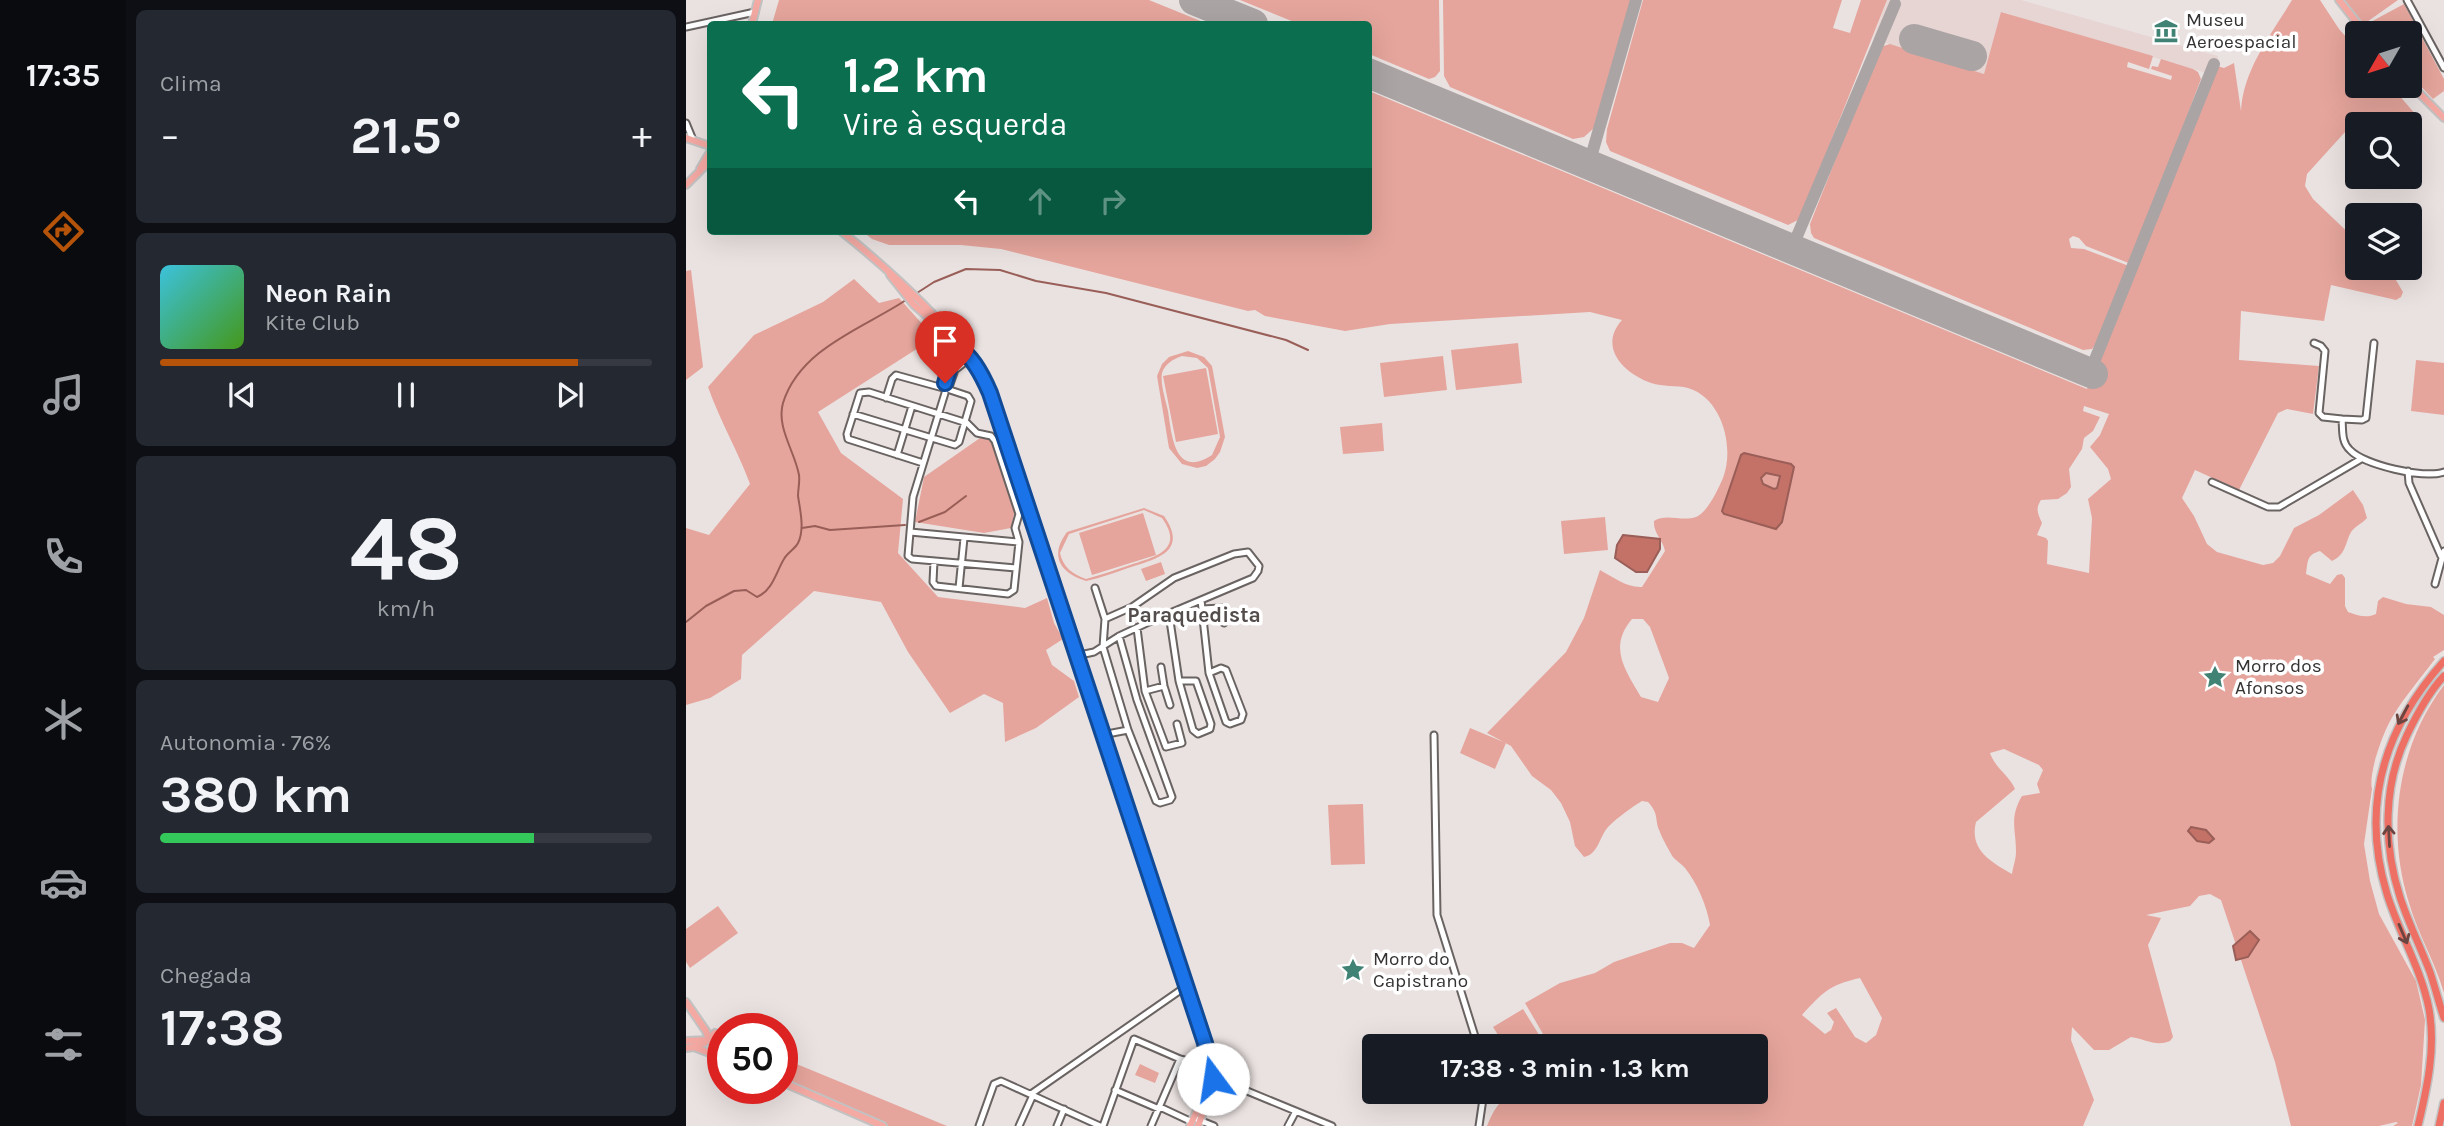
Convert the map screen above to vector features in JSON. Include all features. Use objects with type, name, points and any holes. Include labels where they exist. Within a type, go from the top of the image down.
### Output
[{"type":"highway","points":[[2418,1126],[2428,1082],[2430,1019],[2418,972],[2387,893],[2378,847],[2377,811],[2382,773],[2392,737],[2414,697],[2444,661]]},
{"type":"highway","points":[[2444,676],[2423,704],[2401,747],[2394,768],[2388,815],[2389,850],[2400,897],[2431,974],[2444,1018]]},
{"type":"highway","points":[[2439,1126],[2444,1103]]},
{"type":"main road","points":[[2339,0],[2356,21]]},
{"type":"main road","points":[[753,21],[757,1]]},
{"type":"main road","points":[[2422,96],[2444,118]]},
{"type":"main road","points":[[688,136],[707,146]]},
{"type":"main road","points":[[695,176],[707,154]]},
{"type":"main road","points":[[686,185],[707,164]]},
{"type":"main road","points":[[846,235],[887,270],[965,354],[983,378],[990,393],[1185,986],[1211,1073],[1195,1122]]},
{"type":"main road","points":[[686,1002],[707,1034]]},
{"type":"main road","points":[[686,1041],[707,1040]]},
{"type":"main road","points":[[686,1048],[707,1041]]},
{"type":"main road","points":[[694,1047],[707,1052]]},
{"type":"main road","points":[[798,1089],[883,1126]]},
{"type":"street","points":[[2407,0],[2444,68]]},
{"type":"street","points":[[714,21],[755,12]]},
{"type":"street","points":[[686,27],[707,22]]},
{"type":"street","points":[[686,123],[688,136]]},
{"type":"street","points":[[2314,343],[2325,351],[2319,413],[2323,417],[2362,420],[2366,418],[2374,343]]},
{"type":"street","points":[[946,389],[965,354]]},
{"type":"street","points":[[965,354],[952,357],[946,389],[913,497],[909,557],[1016,568]]},
{"type":"street","points":[[853,414],[955,445],[959,442],[971,399],[896,375],[886,398]]},
{"type":"street","points":[[923,463],[848,439],[847,434],[862,392],[965,422],[977,433],[989,436],[995,441],[1019,518],[1015,529],[1018,542],[1015,589],[1010,594],[934,585],[934,561]]},
{"type":"street","points":[[897,455],[912,406]]},
{"type":"street","points":[[2342,419],[2343,439],[2361,458],[2408,471],[2443,474]]},
{"type":"street","points":[[2212,482],[2275,508],[2285,505],[2361,458]]},
{"type":"street","points":[[2408,471],[2409,483],[2443,553],[2435,584]]},
{"type":"street","points":[[910,533],[1018,542]]},
{"type":"street","points":[[959,588],[964,538]]},
{"type":"street","points":[[1075,656],[1088,655],[1119,636],[1253,578],[1258,571],[1256,561],[1248,552],[1234,554],[1174,578],[1132,607],[1105,619]]},
{"type":"street","points":[[1095,587],[1105,619],[1103,647],[1128,730],[1156,801],[1160,803],[1172,797],[1137,700],[1119,636]]},
{"type":"street","points":[[1201,600],[1209,673],[1226,722],[1230,724],[1241,720],[1243,714],[1226,670],[1221,668],[1209,673]]},
{"type":"street","points":[[1202,609],[1221,608],[1224,623]]},
{"type":"street","points":[[1169,614],[1179,681],[1193,730],[1198,734],[1210,729],[1211,724],[1196,681],[1179,681]]},
{"type":"street","points":[[1137,628],[1145,691],[1166,747],[1182,743],[1177,724]]},
{"type":"street","points":[[1161,667],[1170,705]]},
{"type":"street","points":[[1145,691],[1164,686]]},
{"type":"street","points":[[1102,735],[1128,730]]},
{"type":"street","points":[[1434,735],[1437,915],[1474,1034]]},
{"type":"street","points":[[1019,1126],[1032,1094],[1185,986]]},
{"type":"street","points":[[1102,1124],[1134,1040],[1197,1063]]},
{"type":"street","points":[[1152,1126],[1180,1059]]},
{"type":"street","points":[[1211,1073],[1332,1126]]},
{"type":"street","points":[[979,1126],[995,1084],[1001,1081],[1102,1124],[1114,1126]]},
{"type":"street","points":[[1115,1090],[1195,1122],[1214,1126]]},
{"type":"street","points":[[1479,1126],[1482,1104]]},
{"type":"street","points":[[1057,1126],[1064,1108]]},
{"type":"street","points":[[1288,1126],[1296,1111]]},
{"type":"shaded area","points":[[779,0],[1149,0],[1201,21],[773,21]]},
{"type":"shaded area","points":[[1240,0],[1439,0],[1440,71],[1429,79],[1372,55],[1372,21],[1292,21]]},
{"type":"shaded area","points":[[1443,0],[1631,0],[1594,128],[1584,137],[1573,139],[1450,87],[1444,76]]},
{"type":"shaded area","points":[[1643,0],[1842,0],[1833,28],[1850,33],[1861,0],[1887,0],[1800,219],[1788,225],[1610,151],[1606,142],[1607,129]]},
{"type":"shaded area","points":[[1887,0],[2021,0],[2218,56],[2217,66],[2213,75],[2002,12],[1984,74],[1873,39]]},
{"type":"shaded area","points":[[2292,0],[2320,0],[2345,36],[2345,98],[2401,98],[2414,112],[2345,112],[2345,132],[2307,174],[2305,186],[2313,199],[2345,230],[2345,280],[2396,280],[2403,292],[2401,297],[2396,300],[2331,285],[2324,321],[2241,311],[2239,360],[2319,366],[2313,414],[2287,409],[2278,413],[2239,490],[2195,470],[2182,498],[2207,544],[2217,552],[2263,565],[2273,563],[2280,556],[2294,528],[2319,515],[2353,490],[2363,505],[2367,518],[2351,532],[2344,549],[2336,559],[2332,561],[2320,551],[2312,555],[2308,560],[2306,574],[2330,584],[2337,575],[2342,574],[2345,578],[2345,606],[2348,612],[2365,616],[2376,614],[2378,601],[2383,597],[2406,604],[2431,607],[2444,615],[2444,650],[2433,657],[2435,659],[2393,716],[2381,741],[2372,773],[2364,844],[2379,914],[2416,981],[2425,1020],[2421,1085],[2412,1126],[2393,1126],[2398,1123],[2396,1122],[2379,1126],[2291,1126],[2275,1062],[2221,900],[2210,894],[2199,896],[2190,906],[2146,915],[2161,918],[2148,945],[2173,1037],[2170,1041],[2155,1043],[2131,1037],[2109,1050],[2094,1050],[2072,1027],[2071,1040],[2094,1100],[2083,1126],[1487,1126],[1499,1104],[1768,1104],[1768,1034],[1543,1034],[1525,1003],[1560,983],[1595,973],[1614,962],[1670,943],[1682,943],[1694,948],[1710,925],[1709,918],[1697,888],[1662,837],[1654,810],[1648,802],[1642,801],[1616,820],[1606,830],[1596,849],[1584,857],[1575,846],[1570,822],[1561,803],[1551,790],[1532,776],[1511,746],[1487,733],[1566,652],[1584,618],[1600,570],[1626,584],[1642,587],[1665,551],[1654,521],[1696,517],[1708,505],[1723,478],[1727,452],[1723,425],[1710,402],[1700,393],[1688,388],[1651,383],[1631,373],[1617,358],[1613,349],[1615,330],[1622,320],[1590,312],[1390,324],[1345,331],[1265,316],[1255,310],[1248,311],[1001,249],[961,245],[889,245],[867,235],[1372,235],[1372,92],[2087,389],[2217,66],[2224,68],[2234,63],[2241,111],[2252,67]],"holes":[[[2084,406],[2109,414],[2100,435],[2090,447],[2108,469],[2111,479],[2088,499],[2092,518],[2089,573],[2047,564],[2048,541],[2037,535],[2042,523],[2038,512],[2039,503],[2041,500],[2058,499],[2071,487],[2069,469],[2082,449],[2084,438],[2093,431],[2100,417],[2083,411]],[[1632,619],[1643,619],[1650,627],[1669,678],[1658,702],[1641,697],[1625,668],[1620,649],[1621,639]],[[2004,749],[2039,765],[2043,770],[2037,784],[2040,793],[2022,796],[2016,811],[2016,855],[2012,874],[1983,854],[1976,840],[1976,822],[2015,789],[1990,753]],[[1860,978],[1882,1018],[1876,1035],[1866,1043],[1855,1037],[1836,1008],[1827,1013],[1834,1022],[1831,1030],[1825,1034],[1802,1015],[1827,990]]]},
{"type":"shaded area","points":[[2344,0],[2398,0],[2368,21],[2362,21]]},
{"type":"shaded area","points":[[2404,4],[2413,21],[2372,21]]},
{"type":"shaded area","points":[[2001,12],[2153,56],[2149,69],[2128,62],[2127,67],[2171,80],[2172,76],[2151,69],[2152,66],[2158,67],[2161,59],[2193,69],[2201,79],[2131,264],[2086,246],[2079,238],[2073,236],[2069,239],[2071,248],[2084,249],[2129,266],[2097,343],[2092,349],[2083,350],[1814,238],[1811,233],[1810,224],[1880,47],[1890,44],[1984,74]]},
{"type":"shaded area","points":[[2422,38],[2444,79],[2444,91],[2433,99],[2422,88]]},
{"type":"shaded area","points":[[691,270],[703,367],[686,380],[686,271]]},
{"type":"shaded area","points":[[854,279],[879,303],[899,298],[932,335],[923,345],[818,412],[841,453],[903,499],[898,553],[938,597],[1025,608],[1047,598],[1054,623],[1063,639],[1046,650],[1052,665],[1074,681],[1079,697],[1036,728],[1005,742],[1003,703],[984,694],[950,713],[908,652],[881,602],[814,591],[742,655],[741,679],[710,698],[686,705],[686,528],[709,535],[750,484],[708,387],[754,335],[823,302]]},
{"type":"shaded area","points":[[1518,343],[1522,383],[1456,390],[1451,350]]},
{"type":"shaded area","points":[[1188,351],[1204,357],[1212,366],[1225,437],[1220,452],[1206,466],[1197,468],[1182,464],[1169,448],[1157,376],[1162,364],[1169,357]],"holes":[[[1182,356],[1197,358],[1208,368],[1220,437],[1212,455],[1190,462],[1183,458],[1174,443],[1162,387],[1162,373],[1170,362]]]},
{"type":"shaded area","points":[[1443,356],[1447,390],[1384,397],[1380,363]]},
{"type":"shaded area","points":[[2416,360],[2444,363],[2444,415],[2411,411]]},
{"type":"shaded area","points":[[1206,368],[1218,434],[1176,442],[1163,376]]},
{"type":"shaded area","points":[[1382,423],[1384,451],[1343,454],[1340,427]]},
{"type":"shaded area","points":[[980,438],[991,440],[1015,510],[1011,528],[984,533],[915,522],[924,477]]},
{"type":"shaded area","points":[[1744,453],[1794,467],[1782,522],[1776,529],[1724,514],[1722,511]],"holes":[[[1766,473],[1780,476],[1777,488],[1774,489],[1763,484],[1761,478]]]},
{"type":"shaded area","points":[[1144,508],[1164,516],[1173,538],[1171,546],[1158,557],[1086,581],[1070,573],[1060,562],[1059,549],[1067,532]],"holes":[[[1144,510],[1162,518],[1168,529],[1169,545],[1149,559],[1086,579],[1076,575],[1061,558],[1060,553],[1069,534]]]},
{"type":"shaded area","points":[[1143,513],[1156,555],[1092,575],[1079,533]]},
{"type":"shaded area","points":[[1605,517],[1608,550],[1564,554],[1561,521]]},
{"type":"shaded area","points":[[1623,535],[1660,539],[1660,549],[1647,572],[1636,572],[1615,558],[1617,545]]},
{"type":"shaded area","points":[[1161,562],[1165,574],[1146,581],[1141,569]]},
{"type":"shaded area","points":[[2444,685],[2444,993],[2409,903],[2398,847],[2398,818],[2400,790],[2415,735]]},
{"type":"shaded area","points":[[1470,728],[1506,743],[1495,769],[1460,753]]},
{"type":"shaded area","points":[[1363,804],[1365,864],[1331,865],[1328,805]]},
{"type":"shaded area","points":[[2191,827],[2206,830],[2214,839],[2209,843],[2197,841],[2188,831]]},
{"type":"shaded area","points":[[718,906],[738,933],[690,968],[686,962],[686,929]]},
{"type":"shaded area","points":[[2250,931],[2259,940],[2248,957],[2236,960],[2233,946]]},
{"type":"shaded area","points":[[1523,1009],[1539,1034],[1497,1034],[1493,1027]]},
{"type":"shaded area","points":[[1140,1064],[1159,1073],[1155,1083],[1135,1075]]},
{"type":"shaded area","points":[[798,1065],[947,1126],[884,1126],[798,1089]]},
{"type":"waterway","points":[[917,293],[934,282],[966,269],[1000,270],[1036,281],[1106,293],[1286,340],[1308,350]]},
{"type":"waterway","points":[[686,622],[706,606],[734,591],[746,590],[757,597],[770,585],[785,557],[798,543],[801,532],[799,475],[782,421],[783,403],[791,384],[803,368],[835,341],[906,300]]},
{"type":"waterway","points":[[919,522],[945,512],[966,496]]},
{"type":"waterway","points":[[802,528],[815,526],[830,530],[905,525]]},
{"type":"taxiway","points":[[1589,164],[1636,0]]},
{"type":"taxiway","points":[[1792,248],[1895,4]]},
{"type":"taxiway","points":[[2090,372],[2214,64]]},
{"type":"runway","points":[[1194,0],[1246,21]]},
{"type":"runway","points":[[1914,39],[1972,56]]},
{"type":"runway","points":[[1372,75],[2093,374]]},
{"type":"place","name":"Museu Aeroespacial","points":[[2166,31]]},
{"type":"place","name":"Morro dos Afonsos","points":[[2215,677]]},
{"type":"place","name":"Morro do Capistrano","points":[[1353,970]]},
{"type":"district","name":"Paraquedista","points":[[1194,615]]},
{"type":"route","points":[[945,383],[953,356],[960,349],[979,372],[990,393],[1205,1043],[1213,1079]]}]
